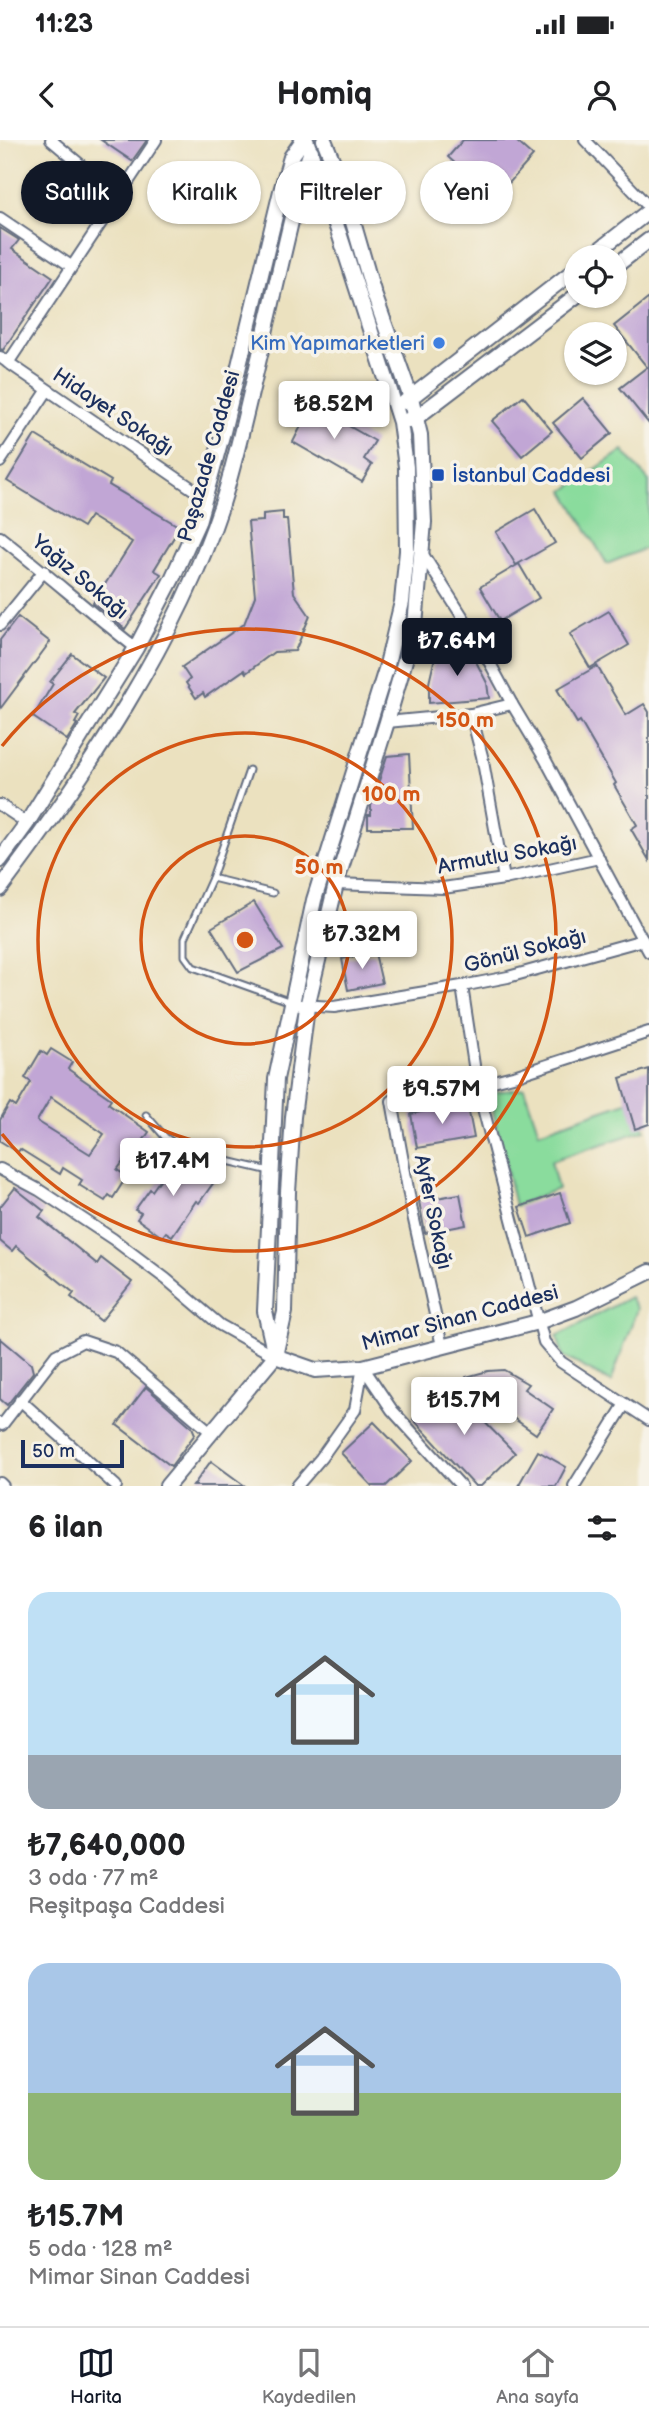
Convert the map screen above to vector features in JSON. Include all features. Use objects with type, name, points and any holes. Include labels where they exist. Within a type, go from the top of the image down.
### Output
[{"type":"street","points":[[51,140],[76,161]]},
{"type":"street","points":[[133,174],[156,140]]},
{"type":"street","points":[[275,1356],[265,1311],[276,1079],[314,900],[386,669],[424,522],[417,417],[373,291],[342,184],[324,140]]},
{"type":"street","points":[[585,140],[649,209],[605,245]]},
{"type":"street","points":[[167,1486],[275,1356],[285,1312],[293,1117],[307,1007],[336,884],[415,626],[415,552],[407,467],[398,415],[309,143]]},
{"type":"street","name":"Paşazade Caddesi","points":[[0,860],[27,823],[136,648],[178,568],[198,522],[281,191],[291,157],[309,143]]},
{"type":"street","name":"Paşazade Caddesi","points":[[0,889],[99,747],[151,662],[172,623],[204,551],[222,504],[281,271],[309,143]]},
{"type":"street","points":[[0,218],[71,266]]},
{"type":"street","points":[[4,360],[99,224]]},
{"type":"street","points":[[627,257],[649,240]]},
{"type":"street","points":[[398,415],[411,398],[564,278]]},
{"type":"street","points":[[398,415],[417,417],[564,305]]},
{"type":"street","name":"Hidayet Sokağı","points":[[4,360],[206,498]]},
{"type":"street","points":[[0,462],[47,391]]},
{"type":"street","name":"Yağız Sokağı","points":[[0,537],[136,648]]},
{"type":"street","points":[[415,552],[478,641],[649,952]]},
{"type":"street","points":[[0,625],[44,571]]},
{"type":"street","points":[[136,648],[151,662]]},
{"type":"street","points":[[387,722],[471,714],[512,704]]},
{"type":"street","points":[[471,714],[482,756],[504,879]]},
{"type":"street","points":[[0,805],[40,834]]},
{"type":"street","name":"Armutlu Sokağı","points":[[336,884],[443,888],[504,879],[599,858]]},
{"type":"street","name":"Gönül Sokağı","points":[[291,1002],[307,1007],[334,1007],[462,986],[508,977],[643,940]]},
{"type":"street","points":[[462,986],[477,1085],[544,1342],[561,1362],[649,1420]]},
{"type":"street","name":"Ayfer Sokağı","points":[[442,1346],[392,1101],[398,1097],[477,1085],[517,1075],[649,1032]]},
{"type":"street","points":[[0,1169],[39,1190],[113,1239],[220,1325],[275,1356]]},
{"type":"street","name":"Mimar Sinan Caddesi","points":[[275,1356],[315,1370],[363,1367],[538,1322],[576,1308],[649,1272]]},
{"type":"street","points":[[1,1425],[56,1355],[83,1341],[116,1352],[212,1433]]},
{"type":"street","points":[[297,1486],[355,1410],[363,1367]]},
{"type":"street","points":[[363,1367],[392,1410],[461,1486]]},
{"type":"street","points":[[20,1399],[116,1486]]},
{"type":"street","points":[[574,1486],[625,1404]]},
{"type":"lane","points":[[249,770],[212,878],[185,938],[184,950],[193,967],[291,1002]]},
{"type":"lane","points":[[212,878],[273,893]]},
{"type":"lane","points":[[146,1115],[164,1137],[186,1151],[271,1171]]},
{"type":"green space","points":[[623,450],[649,481],[649,547],[607,564],[564,491]]},
{"type":"green space","points":[[524,1088],[539,1132],[632,1100],[645,1130],[551,1161],[558,1189],[515,1206],[489,1093]]},
{"type":"green space","points":[[630,1297],[637,1309],[611,1382],[563,1356],[557,1336]]},
{"type":"building","points":[[101,140],[147,140],[132,161]]},
{"type":"building","points":[[463,140],[515,140],[533,156],[513,179],[513,161],[452,161],[448,157]]},
{"type":"building","points":[[0,228],[19,240],[12,249],[53,277],[3,350],[0,349]]},
{"type":"building","points":[[649,298],[649,424],[620,388],[647,367],[627,342],[627,322],[619,322]]},
{"type":"building","points":[[523,396],[552,431],[522,456],[492,421]]},
{"type":"building","points":[[583,398],[612,433],[582,458],[553,423]]},
{"type":"building","points":[[305,401],[375,441],[364,459],[372,465],[362,482],[293,442],[303,422],[295,417]]},
{"type":"building","points":[[35,435],[111,481],[109,485],[180,527],[154,570],[161,574],[125,629],[93,603],[132,542],[90,516],[83,527],[7,481]]},
{"type":"building","points":[[535,509],[555,543],[516,565],[496,532]]},
{"type":"building","points":[[283,512],[283,519],[287,519],[294,593],[310,616],[295,651],[274,652],[246,673],[244,670],[205,697],[203,693],[196,698],[186,683],[190,679],[182,667],[244,624],[255,596],[248,522],[263,521],[263,514]]},
{"type":"building","points":[[519,564],[539,598],[500,621],[480,587]]},
{"type":"building","points":[[609,611],[629,645],[590,668],[570,634]]},
{"type":"building","points":[[18,617],[50,642],[0,709],[0,640]]},
{"type":"building","points":[[469,648],[487,683],[489,698],[429,703],[429,683],[436,653]]},
{"type":"building","points":[[72,654],[104,678],[75,714],[79,716],[75,723],[77,724],[67,740],[33,717],[53,684],[50,682]]},
{"type":"building","points":[[597,666],[626,715],[644,704],[649,712],[649,860],[631,829],[637,825],[614,785],[616,783],[580,721],[577,723],[557,689]]},
{"type":"building","points":[[409,754],[413,828],[368,828],[368,815],[371,815],[371,806],[387,756]]},
{"type":"building","points":[[254,902],[283,949],[238,972],[211,928]]},
{"type":"building","points":[[375,953],[382,983],[348,990],[342,959]]},
{"type":"building","points":[[51,1049],[72,1062],[68,1069],[111,1099],[108,1103],[149,1132],[134,1154],[131,1151],[117,1170],[127,1176],[113,1198],[109,1195],[105,1201],[79,1185],[82,1180],[63,1168],[60,1174],[20,1149],[18,1152],[0,1141],[0,1120],[10,1103],[16,1107],[31,1082],[25,1078],[41,1051],[47,1055]],"holes":[[[51,1097],[104,1134],[90,1154],[37,1121]]]},
{"type":"building","points":[[649,1069],[649,1124],[635,1129],[620,1078]]},
{"type":"building","points":[[450,1106],[451,1109],[468,1107],[474,1138],[417,1148],[411,1114]]},
{"type":"building","points":[[177,1156],[214,1182],[199,1203],[196,1201],[172,1236],[166,1232],[162,1237],[137,1219],[141,1213],[135,1210]]},
{"type":"building","points":[[15,1188],[44,1211],[39,1217],[97,1264],[101,1258],[132,1282],[101,1321],[71,1297],[74,1293],[16,1246],[12,1251],[0,1241],[0,1207]]},
{"type":"building","points":[[560,1193],[570,1223],[529,1237],[519,1207]]},
{"type":"building","points":[[460,1194],[466,1225],[425,1233],[419,1201]]},
{"type":"building","points":[[0,1338],[31,1364],[33,1372],[7,1405],[0,1399]]},
{"type":"building","points":[[504,1370],[528,1384],[524,1389],[553,1409],[536,1434],[463,1388],[466,1377]]},
{"type":"building","points":[[146,1387],[192,1427],[195,1434],[171,1466],[117,1425]]},
{"type":"building","points":[[447,1387],[515,1453],[481,1486],[475,1486],[413,1419]]},
{"type":"building","points":[[374,1422],[412,1461],[386,1486],[372,1486],[341,1453]]},
{"type":"building","points":[[538,1451],[566,1467],[556,1486],[518,1486]]},
{"type":"building","points":[[211,1461],[245,1486],[193,1486]]},
{"type":"place","name":"Kim Yapımarketleri","points":[[439,343]]},
{"type":"place","name":"İstanbul Caddesi","points":[[438,475]]}]
